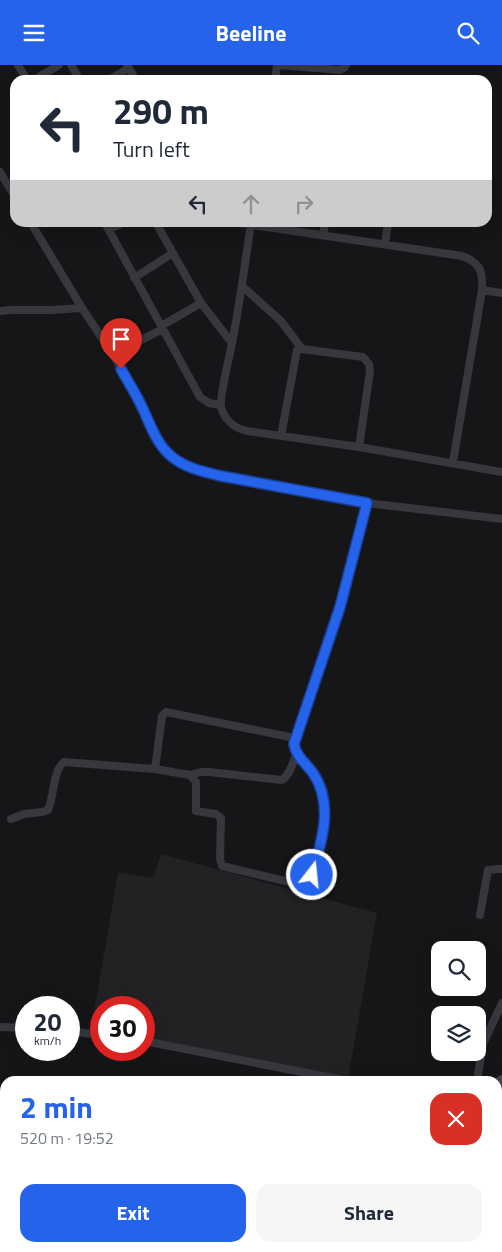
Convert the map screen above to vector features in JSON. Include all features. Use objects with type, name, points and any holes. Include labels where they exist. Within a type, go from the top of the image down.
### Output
[{"type":"street","points":[[42,75],[59,65]]},
{"type":"street","points":[[278,65],[340,70],[346,65]]},
{"type":"street","points":[[116,75],[128,67]]},
{"type":"street","points":[[0,172],[10,189]]},
{"type":"street","points":[[33,227],[82,308],[111,351],[141,403],[162,446],[171,457],[192,468],[221,476],[367,503],[502,519]]},
{"type":"street","points":[[108,227],[200,397],[209,403],[220,405]]},
{"type":"street","points":[[158,227],[201,303],[232,343]]},
{"type":"street","points":[[250,227],[242,287],[220,405],[228,421],[239,429],[453,462],[502,472]]},
{"type":"street","points":[[275,227],[462,256],[471,259],[477,264],[482,273],[482,290],[453,462]]},
{"type":"street","points":[[323,235],[324,227]]},
{"type":"street","points":[[385,244],[387,227]]},
{"type":"street","points":[[134,278],[173,253]]},
{"type":"street","points":[[242,287],[281,321],[302,349]]},
{"type":"street","points":[[482,290],[502,293]]},
{"type":"street","points":[[128,348],[201,303]]},
{"type":"street","points":[[0,311],[50,311],[82,308]]},
{"type":"street","points":[[281,436],[296,352],[302,349],[363,357],[367,360],[370,371],[359,447]]},
{"type":"street","points":[[190,775],[196,782],[196,811],[216,814],[221,818],[220,859],[222,866],[298,884],[304,884],[308,881],[312,875],[323,833],[324,800],[320,785],[312,772],[296,754],[294,744],[340,607],[367,503]]},
{"type":"street","points":[[155,769],[162,716],[166,712],[296,738]]},
{"type":"street","points":[[12,819],[24,814],[48,810],[58,769],[64,762],[155,769],[190,775],[209,772],[282,780],[288,773],[296,754]]},
{"type":"street","points":[[480,915],[488,870],[502,869]]},
{"type":"street","points":[[478,1076],[483,1043],[502,1003]]},
{"type":"street","points":[[0,1027],[15,1028]]},
{"type":"street","points":[[155,1043],[322,1076]]},
{"type":"shaded area","points":[[161,854],[377,913],[349,1076],[333,1076],[155,1041],[155,996],[97,996],[118,873],[153,878]]},
{"type":"route","points":[[121,369],[141,403],[162,446],[171,457],[183,464],[221,476],[367,503],[340,607],[294,744],[296,754],[312,772],[320,785],[324,800],[323,833],[312,875]]}]
